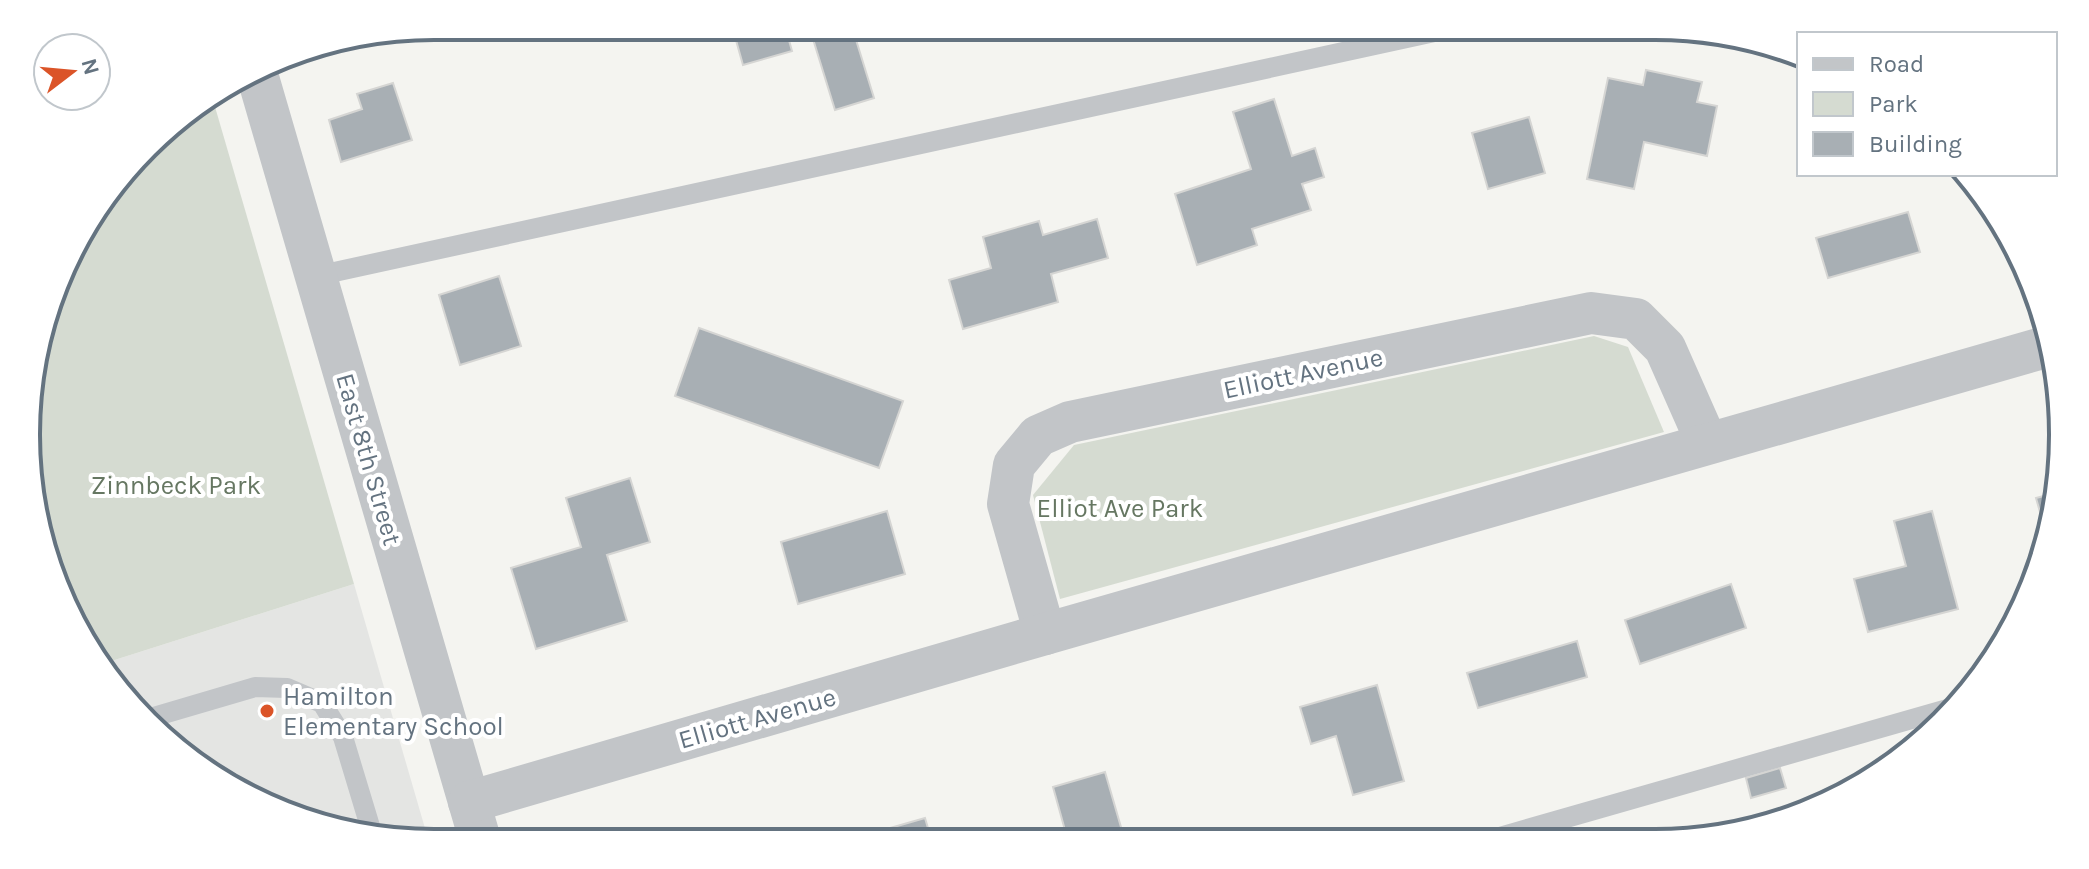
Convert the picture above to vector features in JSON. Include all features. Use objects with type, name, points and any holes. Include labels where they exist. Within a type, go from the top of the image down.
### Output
[{"type":"street","name":"East 8th Street","points":[[259,81],[477,829]]},
{"type":"street","name":"Elliott Avenue","points":[[1045,634],[1008,504],[1014,465],[1038,436],[1070,422],[1591,313],[1636,319],[1665,348],[1707,443]]},
{"type":"street","name":"Elliott Avenue","points":[[469,802],[2039,349]]},
{"type":"lane","points":[[316,276],[1398,40]]},
{"type":"lane","points":[[158,715],[255,687],[287,688],[322,703],[343,737],[369,823]]},
{"type":"lane","points":[[1527,829],[1933,713]]},
{"type":"shaded area","name":"Hamilton Elementary School","points":[[354,584],[425,829],[383,826],[332,816],[284,799],[237,776],[174,731],[138,695],[111,661]]},
{"type":"green space","name":"Zinnbeck Park","points":[[215,106],[354,584],[111,661],[81,609],[53,537],[43,486],[41,409],[53,332],[70,284],[106,215],[138,174],[174,138]]},
{"type":"green space","name":"Elliot Ave Park","points":[[1594,336],[1628,347],[1664,432],[1060,599],[1033,495],[1074,445]]},
{"type":"building","points":[[736,40],[789,40],[792,51],[743,65]]},
{"type":"building","points":[[813,40],[856,40],[874,98],[835,110]]},
{"type":"building","points":[[1646,70],[1702,82],[1697,102],[1717,106],[1707,156],[1644,142],[1634,189],[1587,179],[1608,78],[1643,85]]},
{"type":"building","points":[[393,83],[412,140],[341,162],[329,120],[362,109],[357,94]]},
{"type":"building","points":[[1274,99],[1292,156],[1315,148],[1324,177],[1302,184],[1311,210],[1252,229],[1257,245],[1197,265],[1175,194],[1251,169],[1233,112]]},
{"type":"building","points":[[1529,117],[1545,173],[1488,189],[1472,133]]},
{"type":"building","points":[[1908,212],[1920,252],[1828,278],[1816,238]]},
{"type":"building","points":[[1097,219],[1108,258],[1051,274],[1058,302],[963,329],[949,280],[991,268],[983,237],[1039,221],[1043,235]]},
{"type":"building","points":[[499,276],[521,346],[460,365],[439,295]]},
{"type":"building","points":[[699,328],[903,401],[879,468],[675,396]]},
{"type":"building","points":[[630,478],[650,542],[607,555],[627,621],[536,649],[511,568],[581,547],[566,498]]},
{"type":"building","points":[[2044,496],[2040,514],[2036,498]]},
{"type":"building","points":[[887,511],[905,574],[798,604],[781,542]]},
{"type":"building","points":[[1932,511],[1958,609],[1868,632],[1854,579],[1906,566],[1894,521]]},
{"type":"building","points":[[1731,584],[1746,628],[1640,664],[1625,620]]},
{"type":"building","points":[[1577,641],[1587,677],[1478,708],[1467,673]]},
{"type":"building","points":[[1377,685],[1404,781],[1353,795],[1336,736],[1311,744],[1300,707]]},
{"type":"building","points":[[1780,768],[1786,788],[1751,798],[1746,778]]},
{"type":"building","points":[[1105,772],[1122,829],[1065,829],[1053,787]]},
{"type":"building","points":[[925,818],[928,829],[887,829]]},
{"type":"place","name":"Hamilton Elementary School","points":[[267,711]]}]
